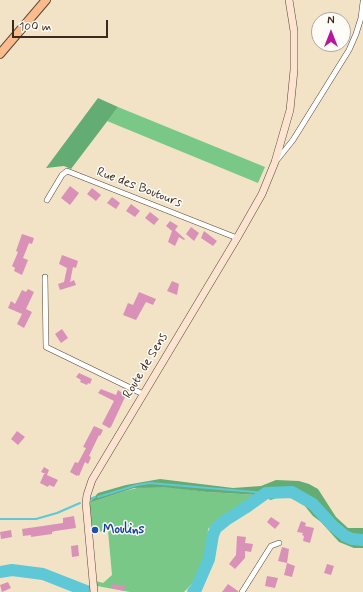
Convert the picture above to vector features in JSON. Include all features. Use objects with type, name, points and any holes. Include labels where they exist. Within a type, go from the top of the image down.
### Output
[{"type":"main road","points":[[0,54],[46,0]]},
{"type":"street","name":"Route de Sens","points":[[94,592],[86,503],[92,480],[102,460],[237,238],[262,194],[275,164],[290,110],[294,70],[294,30],[289,0]]},
{"type":"street","points":[[275,164],[293,140],[349,50],[361,18],[363,2]]},
{"type":"street","name":"Rue des Boutours","points":[[47,200],[62,175],[67,172],[237,238]]},
{"type":"street","points":[[45,277],[46,347],[143,394]]},
{"type":"street","points":[[242,592],[270,546],[278,543]]},
{"type":"green space","points":[[98,98],[118,107],[71,169],[64,166],[46,168]]},
{"type":"green space","points":[[118,107],[265,167],[258,183],[107,121]]},
{"type":"green space","points":[[160,479],[233,488],[261,486],[276,480],[299,481],[309,484],[318,489],[336,517],[348,528],[363,528],[363,548],[354,548],[339,542],[304,505],[287,497],[271,500],[258,495],[207,492],[164,487],[134,488],[89,503],[98,493],[126,485]]},
{"type":"green space","points":[[141,487],[170,487],[207,492],[258,495],[222,517],[208,529],[207,548],[202,564],[192,584],[184,592],[130,592],[97,586],[96,581],[103,583],[112,575],[108,531],[92,532],[89,503]]},
{"type":"building","points":[[70,186],[79,193],[70,205],[61,198]]},
{"type":"building","points":[[92,188],[101,195],[96,201],[87,194]]},
{"type":"building","points":[[112,197],[120,203],[116,209],[107,203]]},
{"type":"building","points":[[131,204],[140,211],[135,217],[126,211]]},
{"type":"building","points":[[150,212],[159,219],[154,225],[145,218]]},
{"type":"building","points":[[170,221],[178,226],[175,230],[185,239],[184,240],[179,237],[175,246],[168,242],[172,231],[166,226]]},
{"type":"building","points":[[191,227],[199,233],[194,241],[186,234]]},
{"type":"building","points":[[204,231],[217,241],[213,246],[201,238]]},
{"type":"building","points":[[22,234],[34,238],[32,244],[29,243],[23,258],[28,260],[22,275],[14,271],[15,268],[12,266],[18,252],[16,251]]},
{"type":"building","points":[[62,255],[78,261],[76,268],[73,267],[70,282],[74,280],[76,285],[60,290],[58,284],[64,282],[67,268],[59,264]]},
{"type":"building","points":[[172,281],[179,284],[177,295],[167,291]]},
{"type":"building","points":[[28,289],[34,292],[26,309],[32,312],[24,328],[17,324],[22,314],[8,308],[11,301],[15,304],[22,290],[26,292]]},
{"type":"building","points":[[139,292],[156,299],[153,305],[146,302],[136,320],[123,315],[128,303],[133,305]]},
{"type":"building","points":[[62,329],[68,338],[61,343],[55,334]]},
{"type":"building","points":[[79,373],[92,379],[90,384],[88,383],[87,385],[80,382],[81,380],[76,377]]},
{"type":"building","points":[[101,389],[116,395],[118,390],[126,395],[111,427],[109,428],[102,424],[114,401],[98,393]]},
{"type":"building","points":[[94,426],[103,430],[89,456],[91,457],[88,464],[85,462],[79,476],[77,476],[70,472],[75,462],[78,463],[86,448],[83,447]]},
{"type":"building","points":[[17,431],[25,437],[18,445],[11,439]]},
{"type":"building","points":[[44,467],[49,470],[47,475],[58,480],[54,487],[49,485],[48,487],[40,483],[44,474],[46,474],[41,472]]},
{"type":"building","points":[[74,516],[76,528],[55,531],[52,532],[52,534],[31,537],[31,535],[23,536],[22,529],[63,523],[63,518]]},
{"type":"building","points":[[271,517],[280,523],[275,529],[267,522]]},
{"type":"building","points":[[301,521],[306,523],[305,526],[314,528],[310,543],[303,541],[303,533],[297,532]]},
{"type":"building","points":[[11,530],[12,537],[1,539],[0,532]]},
{"type":"building","points":[[237,536],[246,537],[245,543],[253,544],[251,552],[245,551],[245,558],[235,569],[229,564],[236,555]]},
{"type":"building","points":[[78,545],[79,556],[72,557],[71,546]]},
{"type":"building","points":[[282,547],[289,549],[287,563],[278,561]]},
{"type":"building","points":[[287,563],[295,566],[292,577],[284,575]]},
{"type":"building","points":[[327,564],[334,566],[331,575],[324,573]]},
{"type":"building","points":[[267,576],[278,578],[275,588],[265,586]]},
{"type":"building","points":[[8,582],[11,588],[2,592],[0,585]]},
{"type":"building","points":[[112,584],[125,586],[124,591],[111,588]]},
{"type":"building","points":[[228,584],[238,591],[238,592],[222,592]]},
{"type":"waterway","points":[[98,497],[137,485],[150,483],[266,493]]},
{"type":"waterway","points":[[193,592],[196,589],[209,559],[213,535],[216,528],[266,493],[292,492],[313,504],[332,525],[345,536],[352,539],[363,540]]},
{"type":"waterway","points":[[90,499],[95,497]]},
{"type":"waterway","points":[[0,519],[36,519],[57,513],[80,503]]},
{"type":"waterway","points":[[0,572],[12,570],[43,574],[89,592]]},
{"type":"place","name":"Moulins","points":[[95,530]]}]
